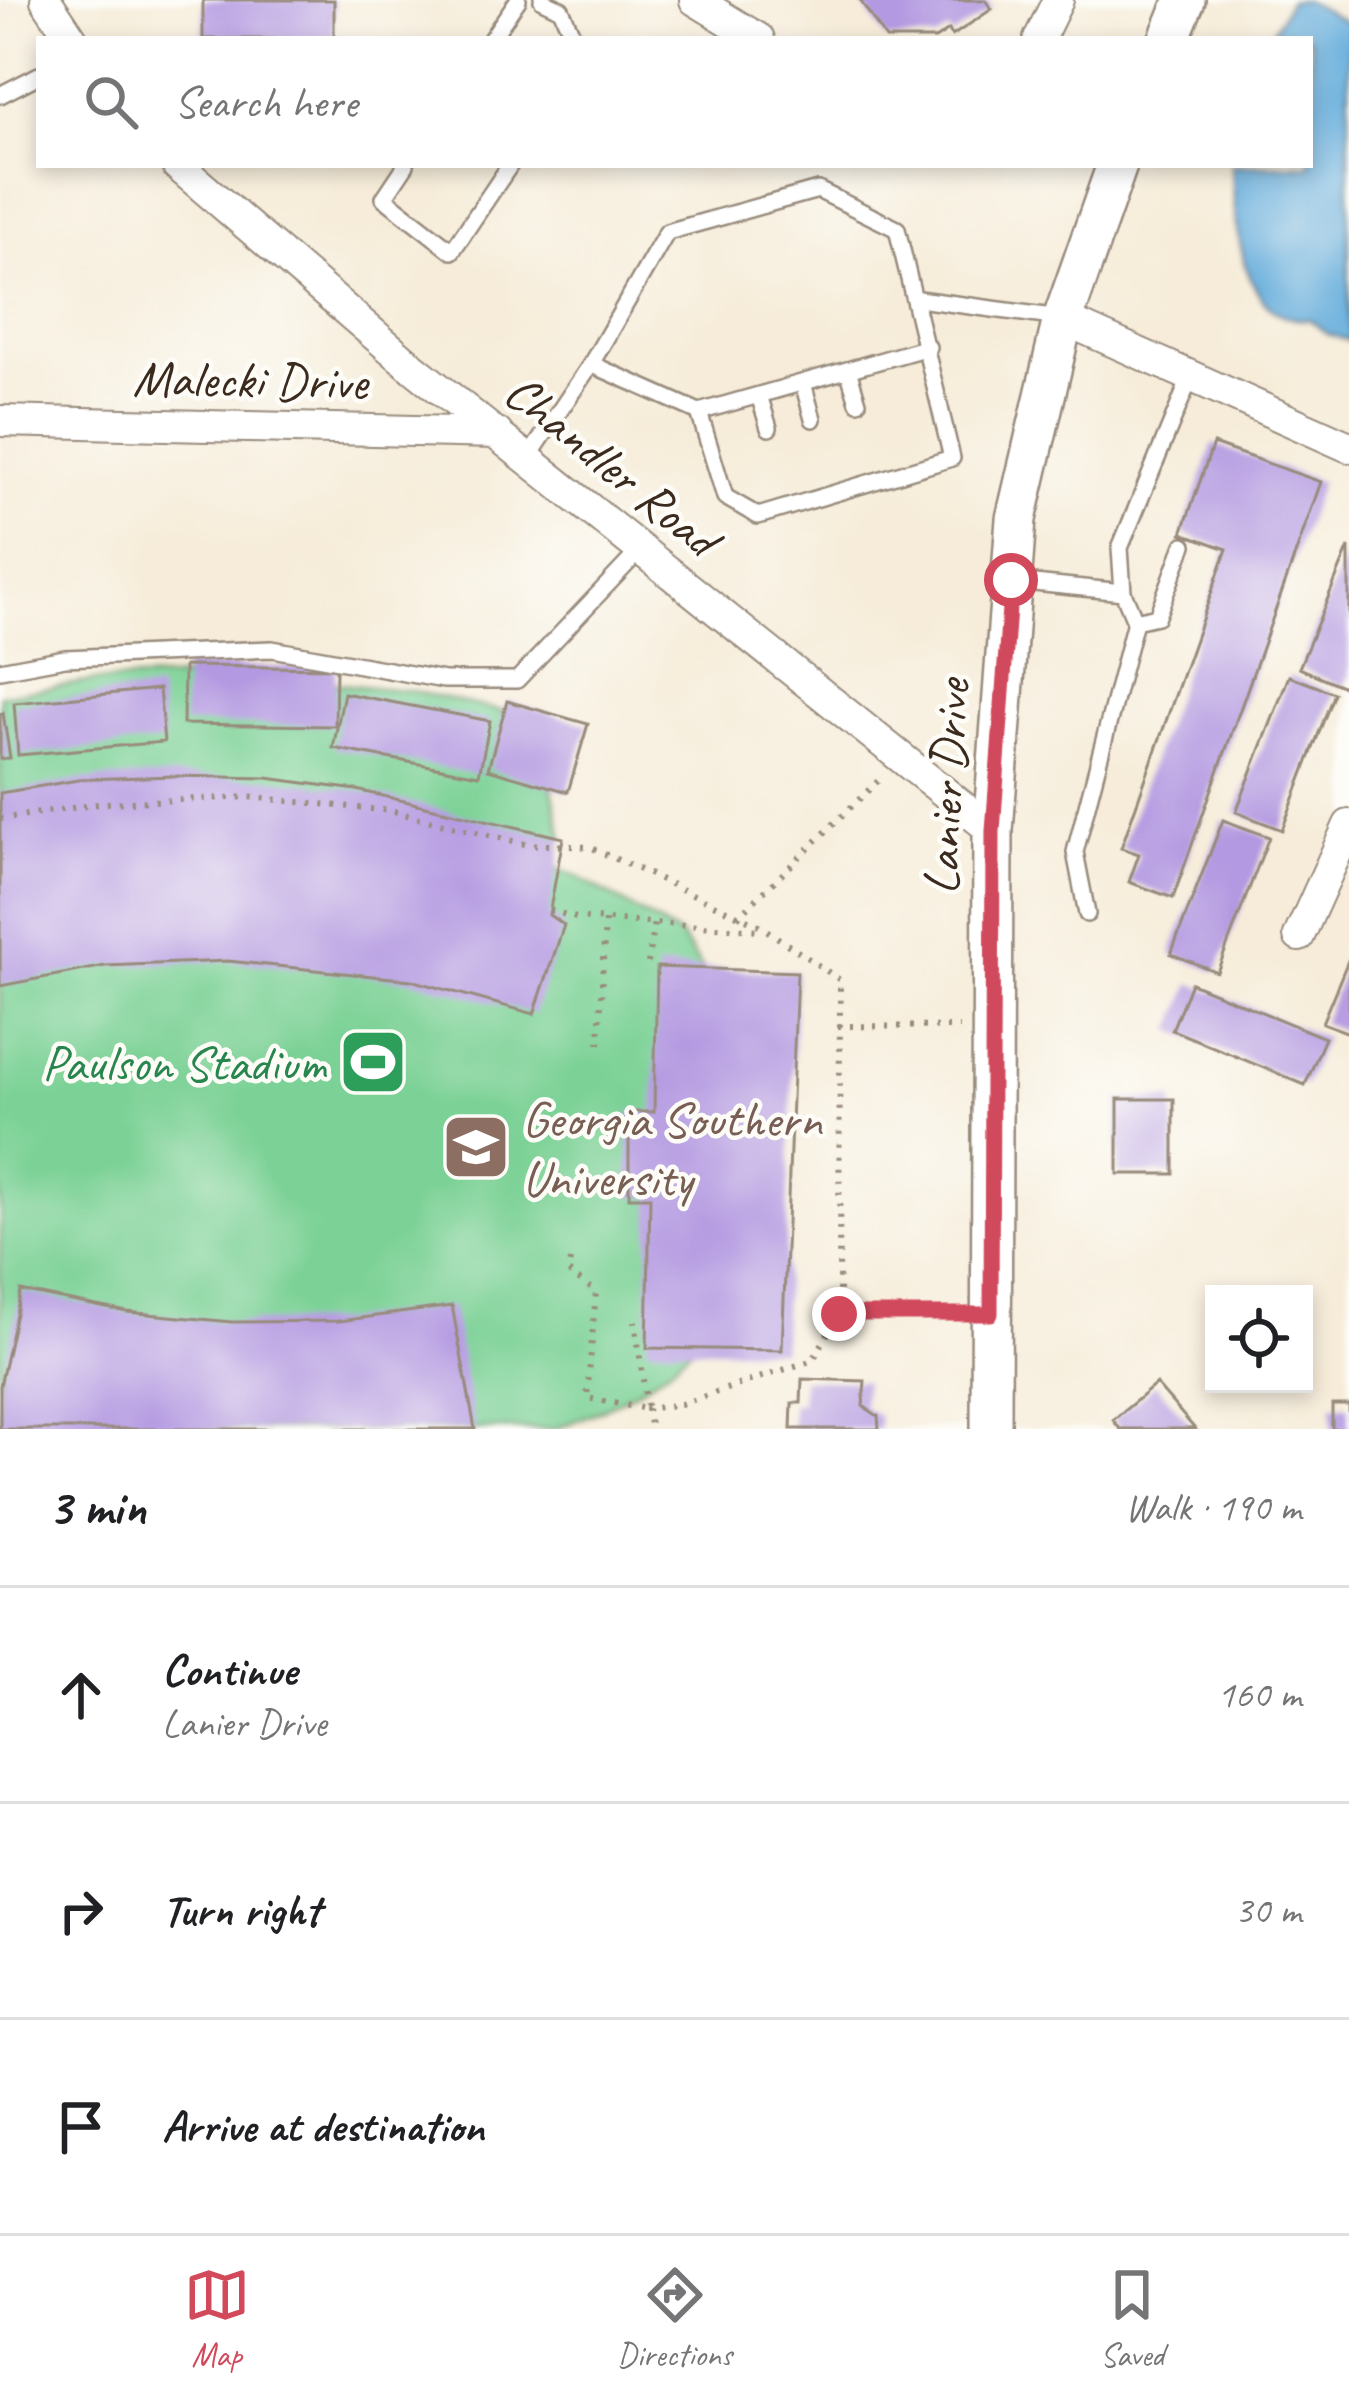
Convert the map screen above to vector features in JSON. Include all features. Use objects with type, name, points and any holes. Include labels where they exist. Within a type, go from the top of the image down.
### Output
[{"type":"street","points":[[46,0],[70,36]]},
{"type":"street","points":[[695,0],[754,36]]},
{"type":"street","points":[[1040,36],[1058,0]]},
{"type":"street","points":[[1170,36],[1186,0]]},
{"type":"street","name":"Chandler Road","points":[[181,168],[497,433],[993,831]]},
{"type":"street","name":"Lanier Drive","points":[[991,1429],[993,831],[1016,519],[1063,319],[1116,168]]},
{"type":"street","points":[[1063,319],[1349,447]]},
{"type":"street","name":"Malecki Drive","points":[[0,421],[497,433]]},
{"type":"street","points":[[1299,936],[1349,825]]},
{"type":"lane","points":[[493,36],[518,0]]},
{"type":"lane","points":[[542,0],[565,5],[573,36]]},
{"type":"lane","points":[[0,94],[36,76]]},
{"type":"lane","points":[[404,168],[384,198],[452,251],[508,168]]},
{"type":"lane","points":[[528,458],[591,364],[667,232],[818,190],[897,229],[918,299],[952,458],[882,479],[833,485],[792,506],[758,516],[725,496],[699,412]]},
{"type":"lane","points":[[918,299],[1063,319]]},
{"type":"lane","points":[[591,364],[699,412],[928,347]]},
{"type":"lane","points":[[848,370],[858,402]]},
{"type":"lane","points":[[1087,914],[1075,852],[1135,621],[1123,592],[1120,548],[1191,376]]},
{"type":"lane","points":[[803,382],[813,419]]},
{"type":"lane","points":[[759,395],[769,428]]},
{"type":"lane","points":[[876,460],[882,479]]},
{"type":"lane","points":[[786,487],[792,506]]},
{"type":"lane","points":[[1135,621],[1157,616],[1184,545]]},
{"type":"lane","points":[[0,670],[65,658],[272,649],[444,680],[517,680],[641,549]]},
{"type":"lane","points":[[1011,580],[1123,592]]},
{"type":"path","points":[[738,916],[902,757]]},
{"type":"path","points":[[0,819],[175,798],[317,800],[462,825],[525,844],[590,847],[766,930],[840,980],[839,1314],[813,1360],[681,1404],[647,1408],[587,1398],[596,1292],[568,1272],[570,1261]]},
{"type":"path","points":[[550,910],[604,919],[766,930]]},
{"type":"path","points":[[599,1045],[604,919]]},
{"type":"path","points":[[648,963],[654,921]]},
{"type":"path","points":[[838,1026],[992,1028]]},
{"type":"path","points":[[839,1314],[991,1314]]},
{"type":"path","points":[[635,1321],[651,1429]]},
{"type":"green space","name":"Paulson Stadium","points":[[251,675],[412,691],[536,719],[563,838],[523,854],[580,878],[680,936],[726,1003],[707,1331],[656,1378],[598,1411],[554,1429],[0,1429],[0,695],[93,681]]},
{"type":"water","points":[[1305,0],[1349,24],[1349,341],[1268,304],[1254,286],[1239,236],[1232,168],[1313,168],[1313,36],[1270,36],[1289,1]]},
{"type":"building","points":[[203,0],[334,0],[334,36],[203,36]]},
{"type":"building","points":[[860,0],[985,0],[992,9],[952,36],[949,30],[940,36],[884,36]]},
{"type":"building","points":[[1213,444],[1321,482],[1173,898],[1129,882],[1139,854],[1121,848],[1227,549],[1182,533]]},
{"type":"building","points":[[1349,547],[1349,675],[1344,687],[1299,668]]},
{"type":"building","points":[[184,666],[336,668],[335,726],[183,724]]},
{"type":"building","points":[[1289,676],[1334,693],[1282,830],[1236,812]]},
{"type":"building","points":[[159,689],[164,742],[18,755],[14,703]]},
{"type":"building","points":[[344,693],[490,721],[479,775],[333,748]]},
{"type":"building","points":[[507,701],[588,724],[568,792],[488,769]]},
{"type":"building","points":[[0,714],[10,758],[0,759]]},
{"type":"building","points":[[267,778],[357,790],[563,838],[549,915],[564,925],[534,1014],[411,980],[228,961],[105,966],[0,986],[0,793],[84,779]]},
{"type":"building","points":[[1223,820],[1269,837],[1217,972],[1171,954]]},
{"type":"building","points":[[1349,958],[1349,1033],[1322,1023]]},
{"type":"building","points":[[657,967],[797,972],[782,1350],[647,1348],[650,1197],[629,1197],[629,1112],[654,1112]]},
{"type":"building","points":[[1191,983],[1325,1038],[1305,1085],[1172,1030]]},
{"type":"building","points":[[1118,1099],[1174,1099],[1174,1174],[1118,1174]]},
{"type":"building","points":[[21,1291],[127,1312],[232,1322],[339,1321],[452,1306],[475,1429],[0,1429],[0,1386]]},
{"type":"building","points":[[802,1379],[865,1381],[863,1406],[878,1416],[879,1429],[791,1429],[792,1403],[801,1403]]},
{"type":"building","points":[[1156,1384],[1195,1429],[1120,1429],[1113,1420]]},
{"type":"building","points":[[1332,1405],[1349,1405],[1349,1429],[1332,1429]]},
{"type":"place","name":"Paulson Stadium","points":[[373,1062]]},
{"type":"place","name":"Georgia Southern University","points":[[476,1147]]},
{"type":"route","points":[[839,1314],[991,1314],[993,831],[1011,580]]}]
